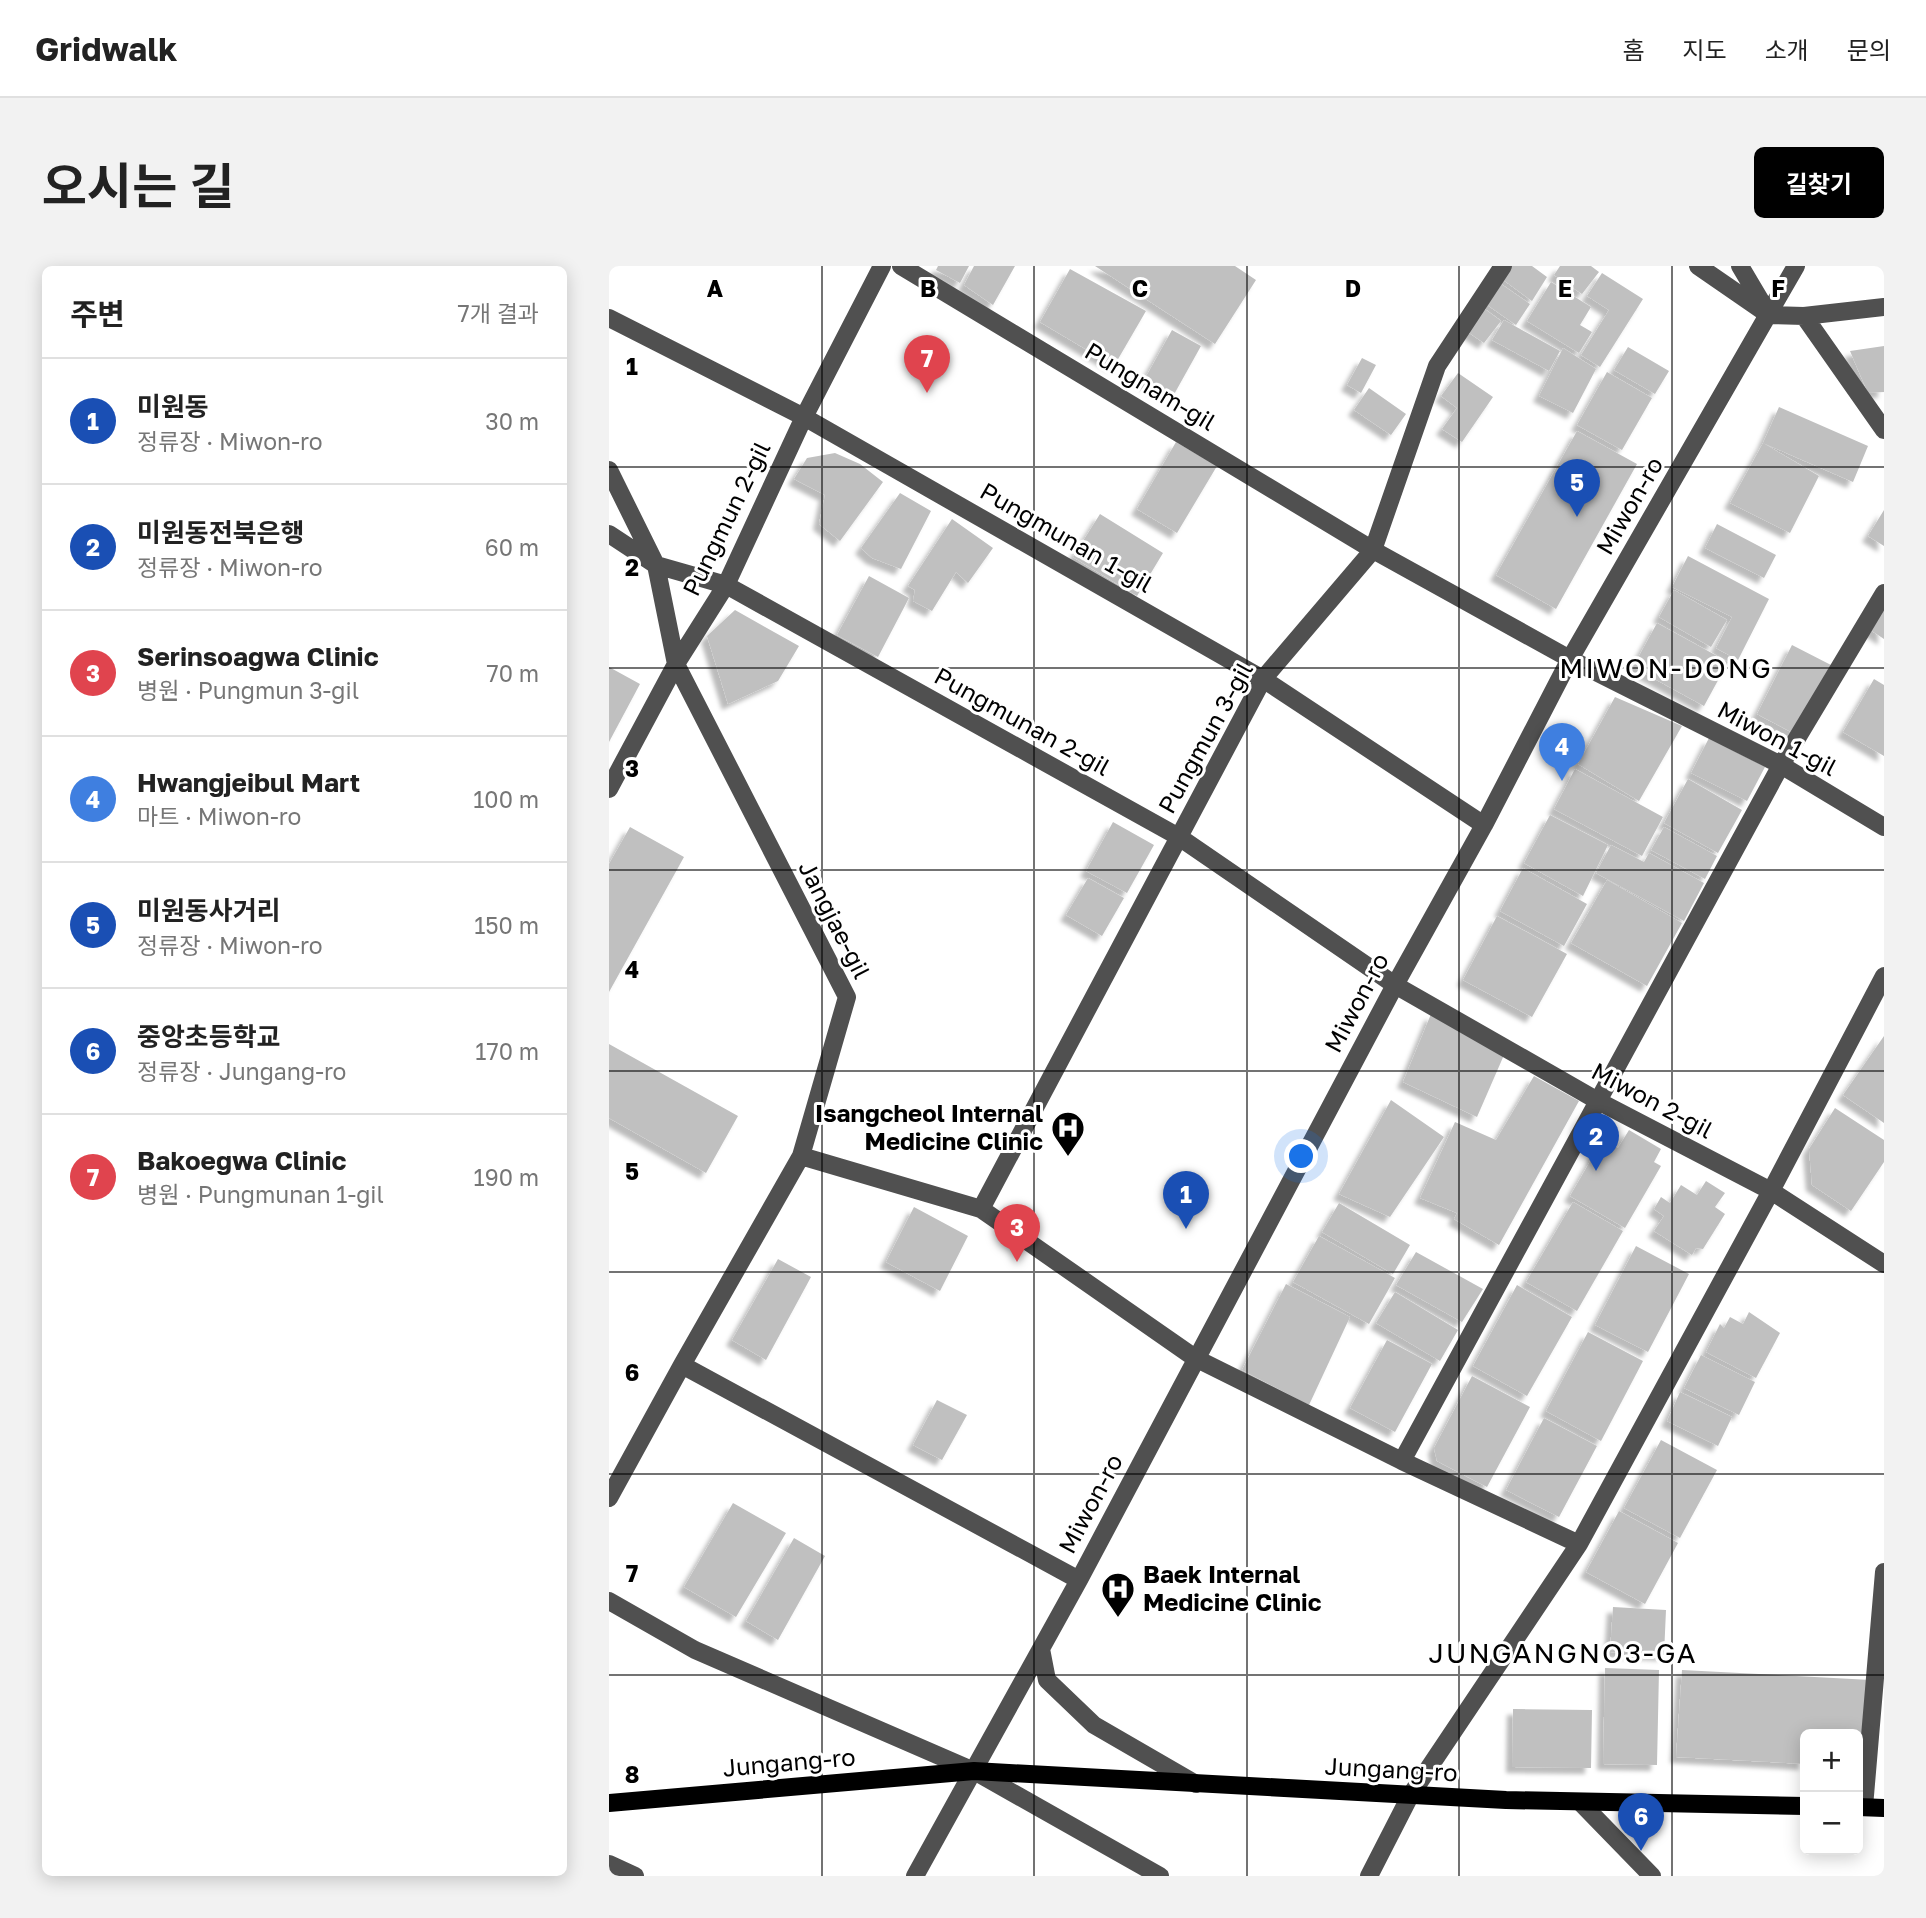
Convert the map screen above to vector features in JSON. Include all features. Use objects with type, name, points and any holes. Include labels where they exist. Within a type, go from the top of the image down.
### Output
[{"type":"main road","name":"Jungang-ro","points":[[609,1803],[974,1771],[1410,1796],[1800,1806]]},
{"type":"main road","points":[[1863,1807],[1884,1808]]},
{"type":"street","name":"Pungmun 2-gil","points":[[609,789],[676,664],[726,585],[804,417],[882,266]]},
{"type":"street","name":"Pungnam-gil","points":[[901,266],[1373,550],[1570,659]]},
{"type":"street","name":"Pungmun 3-gil","points":[[981,1209],[1263,679],[1373,550],[1437,366],[1503,266]]},
{"type":"street","points":[[1698,266],[1769,314],[1804,316],[1884,307]]},
{"type":"street","points":[[1740,266],[1769,314]]},
{"type":"street","name":"Miwon-ro","points":[[915,1876],[1079,1580],[1395,985],[1484,825],[1570,659],[1796,266]]},
{"type":"street","points":[[1804,316],[1884,430]]},
{"type":"street","name":"Pungmunan 1-gil","points":[[609,318],[804,417],[1263,679],[1484,825]]},
{"type":"street","name":"Jangjae-gil","points":[[609,470],[656,565],[676,664],[847,997],[801,1157],[681,1366],[609,1499]]},
{"type":"street","name":"Pungmunan 2-gil","points":[[609,534],[656,565],[726,585],[1179,837],[1395,985]]},
{"type":"street","points":[[1402,1461],[1781,765],[1884,593]]},
{"type":"street","name":"Miwon 1-gil","points":[[1570,659],[1781,765],[1884,827]]},
{"type":"street","points":[[1369,1876],[1410,1796],[1579,1544],[1771,1191],[1884,976]]},
{"type":"street","name":"Miwon 2-gil","points":[[1395,985],[1598,1101],[1771,1191],[1884,1264]]},
{"type":"street","points":[[801,1157],[981,1209],[1195,1358],[1402,1461],[1579,1544]]},
{"type":"street","points":[[681,1366],[1079,1580]]},
{"type":"street","points":[[1862,1792],[1884,1572]]},
{"type":"street","name":"Jungang-ro","points":[[609,1601],[695,1650],[974,1771]]},
{"type":"street","points":[[1041,1649],[1047,1681],[1094,1725],[1196,1784]]},
{"type":"street","points":[[974,1771],[1160,1876]]},
{"type":"street","points":[[1580,1801],[1652,1876]]},
{"type":"street","points":[[609,1864],[635,1876]]},
{"type":"building","points":[[938,266],[969,266],[960,283],[936,270]]},
{"type":"building","points":[[974,266],[1015,266],[993,305],[964,285]]},
{"type":"building","points":[[1095,266],[1235,266],[1256,280],[1215,344]]},
{"type":"building","points":[[1510,266],[1532,266],[1547,277],[1532,301],[1502,279]]},
{"type":"building","points":[[1560,266],[1591,266],[1599,272],[1582,294],[1554,275]]},
{"type":"building","points":[[1070,269],[1146,311],[1114,366],[1040,322]]},
{"type":"building","points":[[1602,273],[1643,299],[1600,367],[1581,355],[1609,310],[1587,296]]},
{"type":"building","points":[[1551,282],[1591,307],[1580,325],[1592,332],[1579,353],[1527,321]]},
{"type":"building","points":[[1501,284],[1530,304],[1516,325],[1486,304]]},
{"type":"building","points":[[1482,307],[1501,321],[1484,343],[1465,330]]},
{"type":"building","points":[[1504,320],[1560,351],[1549,371],[1492,340]]},
{"type":"building","points":[[1172,330],[1201,346],[1172,398],[1143,382]]},
{"type":"building","points":[[1884,346],[1884,392],[1868,393],[1850,351]]},
{"type":"building","points":[[1628,347],[1669,371],[1655,394],[1614,370]]},
{"type":"building","points":[[1563,348],[1596,369],[1573,413],[1539,396]]},
{"type":"building","points":[[1362,358],[1376,365],[1361,393],[1347,385]]},
{"type":"building","points":[[1607,372],[1652,398],[1622,450],[1577,425]]},
{"type":"building","points":[[1458,373],[1493,397],[1462,442],[1442,429],[1457,408],[1441,396]]},
{"type":"building","points":[[1369,388],[1406,414],[1391,435],[1354,410]]},
{"type":"building","points":[[1779,407],[1868,446],[1853,482],[1763,443]]},
{"type":"building","points":[[1577,431],[1637,464],[1556,609],[1496,575]]},
{"type":"building","points":[[1176,442],[1217,466],[1177,533],[1137,509]]},
{"type":"building","points":[[1763,443],[1819,476],[1790,533],[1730,503]]},
{"type":"building","points":[[835,453],[860,464],[883,482],[840,541],[819,524],[825,495],[794,479],[807,458]]},
{"type":"building","points":[[900,493],[931,511],[901,569],[872,558],[861,548]]},
{"type":"building","points":[[1884,510],[1884,546],[1868,536]]},
{"type":"building","points":[[1100,514],[1163,553],[1137,596],[1073,557]]},
{"type":"building","points":[[952,519],[993,548],[968,583],[956,572],[932,611],[913,601],[915,590],[908,586]]},
{"type":"building","points":[[1717,524],[1776,555],[1764,578],[1705,548]]},
{"type":"building","points":[[1688,556],[1769,599],[1738,660],[1716,648],[1732,617],[1672,587]]},
{"type":"building","points":[[869,576],[909,598],[878,657],[837,635]]},
{"type":"building","points":[[1674,590],[1727,620],[1711,647],[1659,617]]},
{"type":"building","points":[[1884,605],[1884,639],[1869,629]]},
{"type":"building","points":[[735,610],[799,646],[778,681],[728,704],[707,636]]},
{"type":"building","points":[[1657,623],[1728,662],[1704,706],[1633,667]]},
{"type":"building","points":[[1792,645],[1831,665],[1795,734],[1757,714]]},
{"type":"building","points":[[609,667],[640,684],[609,742]]},
{"type":"building","points":[[1874,679],[1884,685],[1884,756],[1843,732]]},
{"type":"building","points":[[1615,697],[1682,726],[1639,801],[1578,764]]},
{"type":"building","points":[[1709,738],[1765,767],[1747,801],[1691,773]]},
{"type":"building","points":[[1575,769],[1663,817],[1642,856],[1554,809]]},
{"type":"building","points":[[1688,779],[1742,810],[1718,853],[1664,823]]},
{"type":"building","points":[[1550,815],[1608,845],[1583,896],[1524,863]]},
{"type":"building","points":[[1113,822],[1154,845],[1127,893],[1086,871]]},
{"type":"building","points":[[630,827],[684,857],[609,992],[609,864]]},
{"type":"building","points":[[1664,827],[1717,856],[1705,879],[1651,850]]},
{"type":"building","points":[[1611,845],[1644,862],[1649,853],[1704,883],[1684,921],[1596,873]]},
{"type":"building","points":[[1523,868],[1587,904],[1564,946],[1500,911]]},
{"type":"building","points":[[1088,878],[1124,898],[1102,936],[1066,915]]},
{"type":"building","points":[[1607,880],[1682,923],[1647,986],[1571,943]]},
{"type":"building","points":[[1497,916],[1567,954],[1532,1017],[1463,980]]},
{"type":"building","points":[[1431,1014],[1504,1055],[1477,1117],[1403,1082]]},
{"type":"building","points":[[1884,1036],[1884,1123],[1843,1095]]},
{"type":"building","points":[[609,1044],[738,1116],[706,1173],[609,1118]]},
{"type":"building","points":[[1534,1076],[1579,1101],[1499,1245],[1454,1219],[1457,1213],[1420,1198],[1455,1122],[1496,1140]]},
{"type":"building","points":[[1391,1100],[1444,1137],[1390,1217],[1339,1194]]},
{"type":"building","points":[[1835,1108],[1884,1140],[1884,1162],[1851,1211],[1812,1185],[1809,1149]]},
{"type":"building","points":[[1629,1130],[1661,1149],[1654,1162],[1661,1166],[1625,1228],[1570,1196],[1603,1139],[1618,1148]]},
{"type":"building","points":[[1706,1181],[1725,1193],[1715,1207],[1725,1214],[1703,1249],[1696,1248],[1692,1255],[1654,1231],[1664,1216],[1654,1209],[1661,1197],[1670,1203],[1681,1185],[1697,1195]]},
{"type":"building","points":[[1573,1202],[1623,1231],[1577,1311],[1526,1282]]},
{"type":"building","points":[[1339,1203],[1410,1245],[1393,1274],[1322,1232]]},
{"type":"building","points":[[914,1207],[968,1236],[940,1291],[886,1262]]},
{"type":"building","points":[[1319,1236],[1395,1278],[1369,1324],[1293,1282]]},
{"type":"building","points":[[1636,1246],[1689,1274],[1648,1352],[1595,1325]]},
{"type":"building","points":[[1416,1252],[1483,1289],[1462,1322],[1396,1285]]},
{"type":"building","points":[[778,1259],[811,1277],[766,1360],[732,1340]]},
{"type":"building","points":[[1286,1284],[1350,1317],[1309,1405],[1242,1370]]},
{"type":"building","points":[[1517,1285],[1572,1317],[1527,1396],[1473,1366]]},
{"type":"building","points":[[1395,1292],[1458,1330],[1440,1361],[1376,1323]]},
{"type":"building","points":[[1749,1312],[1780,1333],[1756,1378],[1706,1352],[1720,1324],[1724,1328],[1730,1317],[1743,1324]]},
{"type":"building","points":[[1588,1332],[1643,1361],[1601,1441],[1546,1411]]},
{"type":"building","points":[[1387,1340],[1432,1364],[1395,1432],[1350,1408]]},
{"type":"building","points":[[1701,1355],[1755,1382],[1739,1415],[1684,1388]]},
{"type":"building","points":[[1472,1376],[1530,1407],[1487,1487],[1437,1461],[1434,1448]]},
{"type":"building","points":[[1680,1392],[1732,1417],[1718,1446],[1667,1421]]},
{"type":"building","points":[[937,1400],[967,1415],[942,1460],[913,1445]]},
{"type":"building","points":[[1544,1418],[1597,1446],[1559,1517],[1506,1490]]},
{"type":"building","points":[[1661,1440],[1717,1470],[1680,1538],[1624,1508]]},
{"type":"building","points":[[733,1503],[786,1533],[736,1617],[684,1587]]},
{"type":"building","points":[[1619,1511],[1678,1543],[1645,1604],[1586,1572]]},
{"type":"building","points":[[794,1538],[825,1556],[778,1640],[746,1621]]},
{"type":"building","points":[[1613,1607],[1666,1610],[1664,1655],[1610,1652]]},
{"type":"building","points":[[1605,1668],[1659,1670],[1657,1765],[1603,1764]]},
{"type":"building","points":[[1682,1670],[1871,1680],[1866,1767],[1863,1767],[1863,1729],[1800,1729],[1800,1764],[1676,1757]]},
{"type":"building","points":[[1513,1709],[1592,1710],[1591,1768],[1512,1767]]},
{"type":"place","name":"Bakoegwa Clinic","points":[[927,393]]},
{"type":"place","name":"미원동사거리","points":[[1577,517]]},
{"type":"place","name":"Hwangjeibul Mart","points":[[1562,781]]},
{"type":"place","name":"Isangcheol Internal Medicine Clinic","points":[[1068,1158]]},
{"type":"place","name":"미원동전북은행","points":[[1596,1171]]},
{"type":"place","name":"미원동","points":[[1186,1229]]},
{"type":"place","name":"Serinsoagwa Clinic","points":[[1017,1262]]},
{"type":"place","name":"Baek Internal Medicine Clinic","points":[[1118,1619]]},
{"type":"place","name":"중앙초등학교","points":[[1641,1851]]},
{"type":"district","name":"MIWON-DONG","points":[[1666,668]]},
{"type":"district","name":"JUNGANGNO3-GA","points":[[1563,1653]]}]
